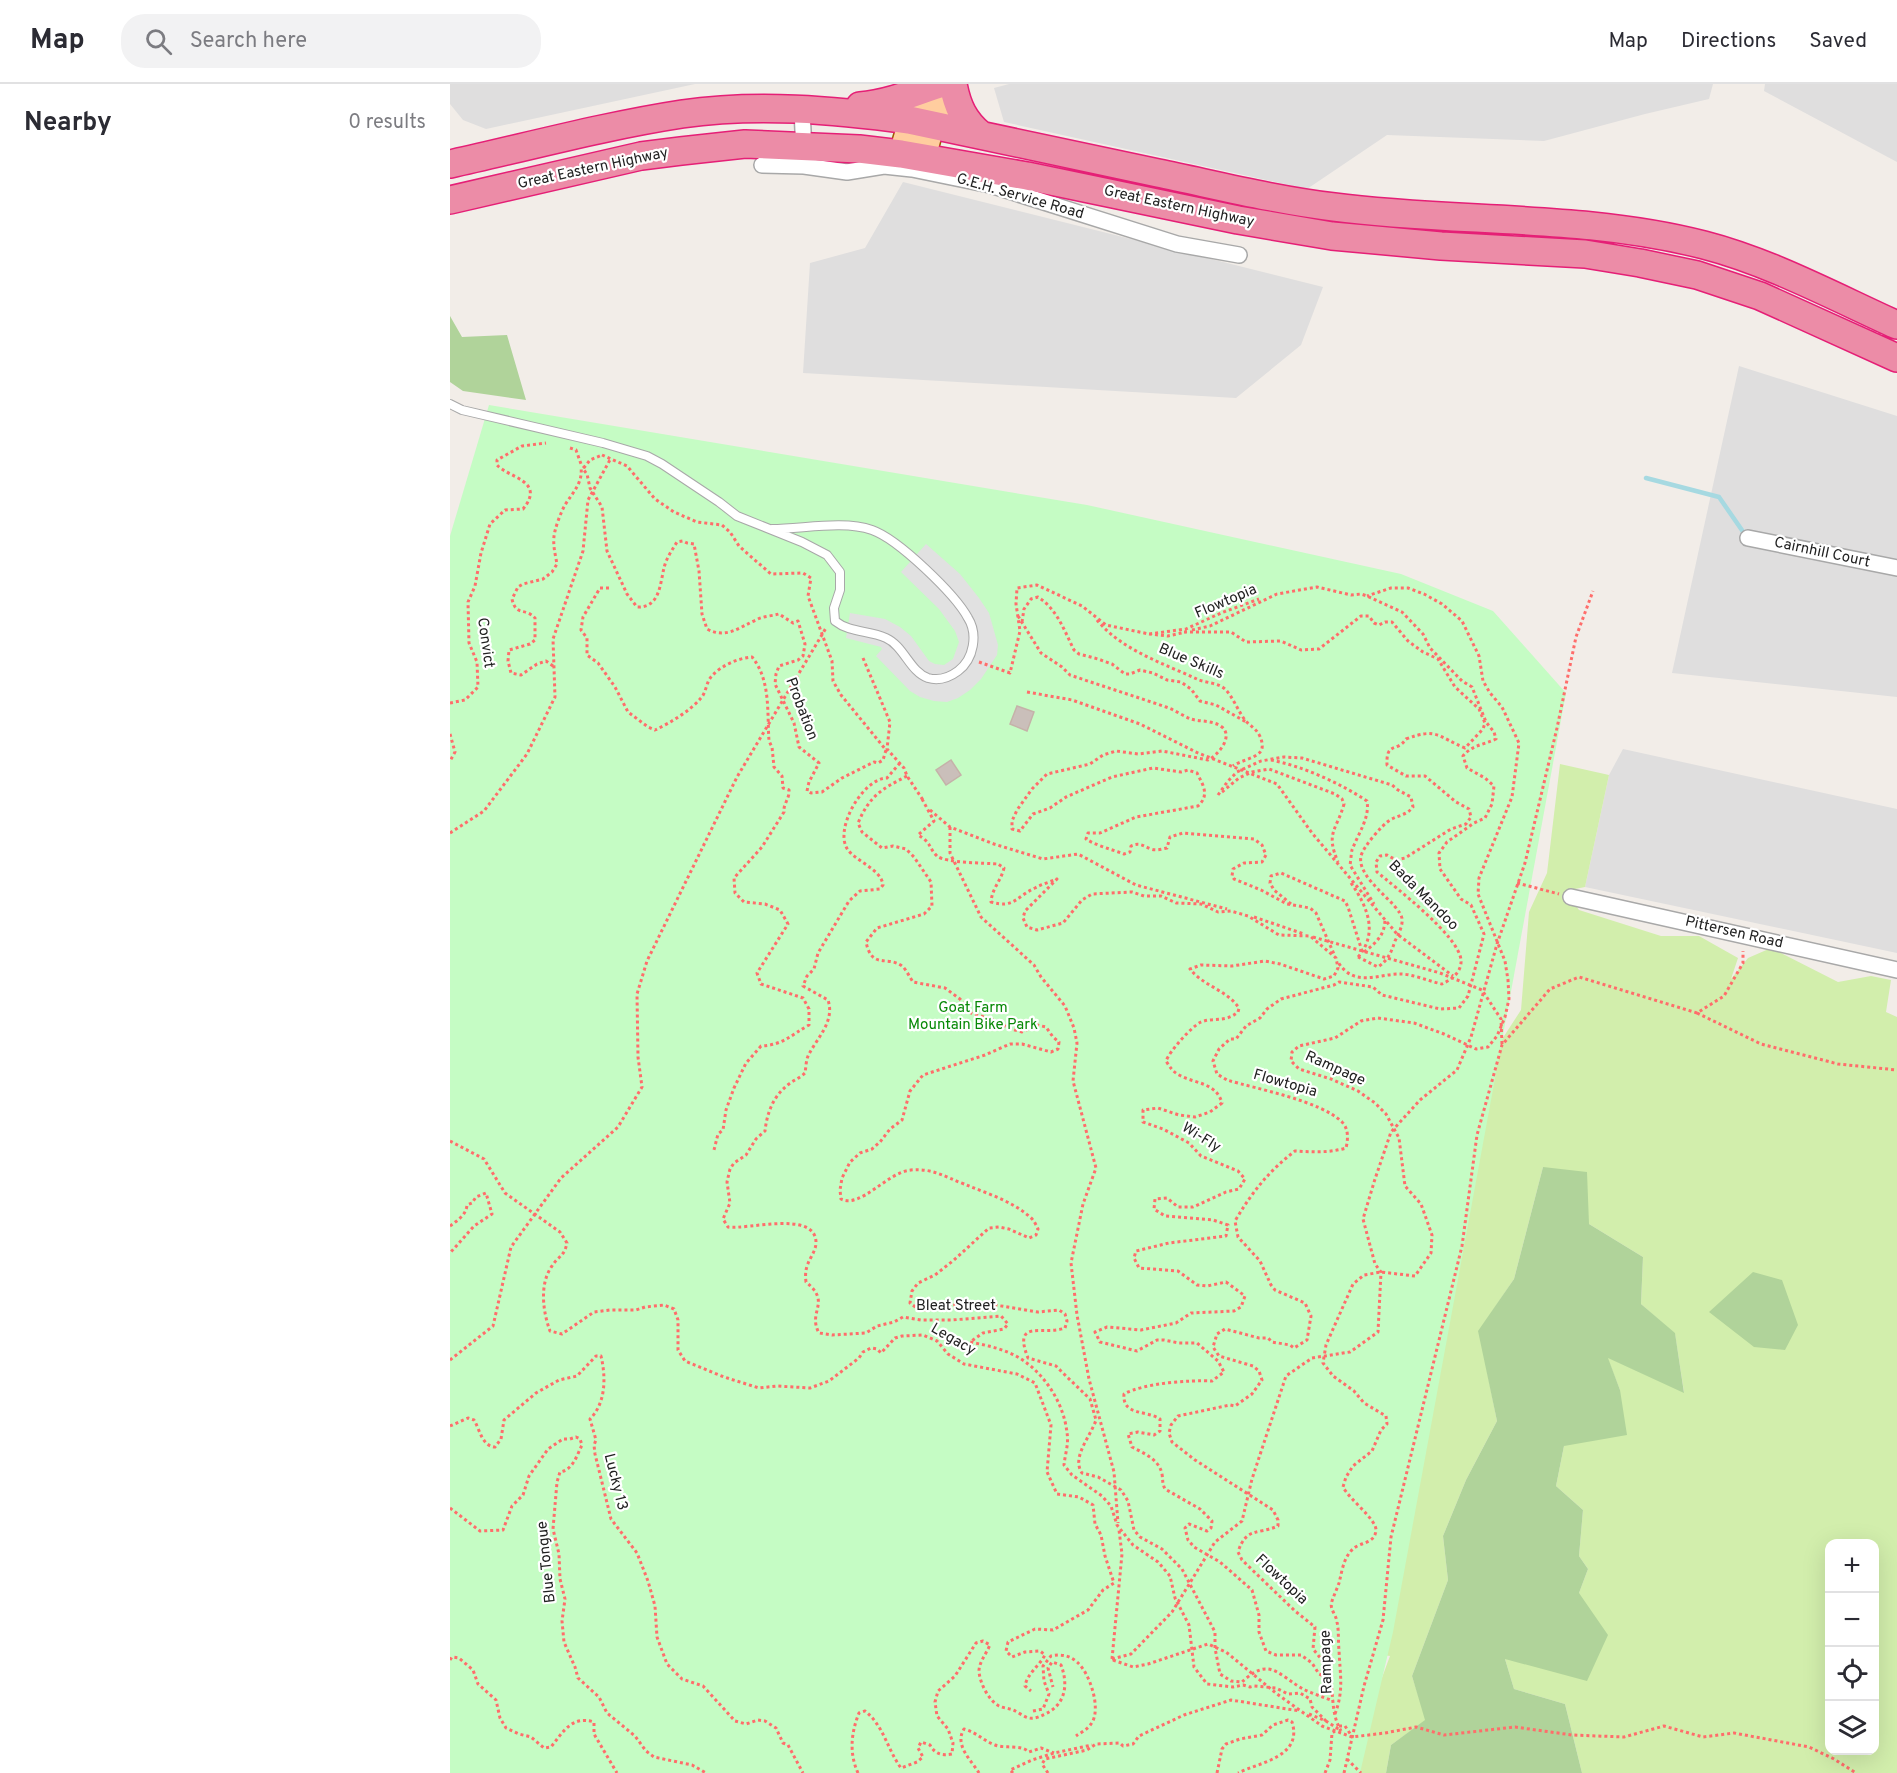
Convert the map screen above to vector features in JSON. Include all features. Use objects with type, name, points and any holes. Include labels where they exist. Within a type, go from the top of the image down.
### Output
[{"type":"highway","points":[[811,111],[875,105],[939,84]]},
{"type":"highway","points":[[952,84],[955,97],[968,124],[981,135]]},
{"type":"highway","name":"Great Eastern Highway","points":[[456,158],[682,114],[743,109],[860,114],[921,123],[1242,191],[1333,207],[1442,218],[1583,225],[1643,232],[1705,245],[1774,269],[1897,325]]},
{"type":"highway","name":"Great Eastern Highway","points":[[450,200],[641,156],[745,144],[804,156],[859,149],[1027,176],[1238,220],[1332,236],[1441,246],[1585,254],[1640,263],[1697,275],[1760,296],[1897,358]]},
{"type":"main road","points":[[912,157],[921,123],[922,98],[944,84]]},
{"type":"main road","points":[[921,123],[948,98],[952,84]]},
{"type":"street","points":[[804,156],[811,111]]},
{"type":"street","name":"G.E.H. Service Road","points":[[762,165],[804,156],[847,172],[884,166],[923,171],[990,185],[1177,244],[1239,255]]},
{"type":"street","name":"Cairnhill Court","points":[[1748,538],[1897,568]]},
{"type":"street","name":"Pittersen Road","points":[[1571,897],[1897,970]]},
{"type":"lane","points":[[450,404],[462,410],[603,443],[647,456],[737,516],[755,525],[772,529],[827,555],[840,572],[840,590],[834,608],[835,621],[842,626],[886,638],[894,643],[927,678],[938,679],[950,676],[962,669],[973,646],[973,632],[969,619],[958,602],[913,557],[884,536],[872,530],[853,526],[772,529]]},
{"type":"path","name":"Convict","points":[[450,703],[465,700],[478,687],[477,662],[470,643],[468,602],[476,586],[481,553],[489,527],[501,512],[523,509],[529,501],[529,491],[525,481],[503,471],[497,465],[497,460],[522,446],[543,442],[552,444]]},
{"type":"path","points":[[568,447],[576,450],[583,467]]},
{"type":"path","name":"Probation","points":[[602,455],[627,466],[655,499],[674,512],[697,522],[722,525],[730,532],[739,546],[771,574],[803,573],[811,578],[808,596],[832,661],[833,681],[841,695],[886,750],[884,760],[878,764],[874,762],[842,778],[822,792],[807,792],[809,782],[819,764],[799,747],[794,723],[775,684],[779,666],[803,656],[805,644],[798,621],[793,623],[779,614],[758,618],[733,632],[717,634],[707,629],[702,614],[699,571],[694,544],[683,541],[677,542],[664,565],[659,594],[651,603],[637,607],[627,594],[607,551],[602,507],[590,488],[583,467],[590,460],[602,455]]},
{"type":"path","points":[[450,833],[484,811],[527,754],[555,697],[553,639],[583,551],[588,500],[610,458]]},
{"type":"path","name":"Convict","points":[[554,667],[546,661],[521,675],[511,673],[508,661],[509,650],[530,644],[536,637],[535,618],[531,613],[514,608],[512,599],[518,587],[543,579],[552,572],[557,564],[553,541],[555,532],[564,507],[579,486],[583,467]]},
{"type":"path","name":"Flowtopia","points":[[969,658],[1010,673],[1020,631],[1016,604],[1017,588],[1037,585],[1082,606],[1106,625],[1168,636],[1210,626],[1277,594]]},
{"type":"path","name":"Flowtopia","points":[[1149,634],[1186,629],[1221,613],[1277,594],[1317,587],[1351,595],[1361,594],[1402,612],[1422,634],[1430,648],[1462,681],[1472,687],[1486,722],[1494,732],[1496,739],[1482,746],[1469,748],[1463,756],[1467,768],[1494,786],[1492,804],[1485,818],[1447,842],[1439,853],[1440,870],[1461,899],[1471,905],[1484,934],[1468,996],[1458,1008],[1440,1009],[1382,995],[1372,987],[1339,982],[1281,999],[1267,1009],[1260,1018],[1246,1026],[1236,1039],[1230,1039],[1219,1048],[1213,1061],[1217,1074],[1227,1080],[1319,1106],[1343,1123],[1349,1139],[1346,1148],[1339,1150],[1295,1151],[1275,1166],[1245,1204],[1235,1221],[1238,1237],[1260,1261],[1275,1290],[1305,1303],[1311,1317],[1307,1340],[1294,1348],[1290,1345],[1272,1342],[1268,1338],[1259,1338],[1225,1329],[1217,1334],[1213,1347],[1219,1356],[1252,1366],[1259,1371],[1262,1380],[1252,1394],[1235,1406],[1230,1405],[1178,1416],[1171,1425],[1169,1434],[1172,1442],[1195,1460],[1273,1510],[1278,1526],[1249,1534],[1242,1539],[1238,1552],[1242,1560],[1315,1627],[1314,1649],[1323,1661],[1329,1678],[1338,1729]]},
{"type":"path","points":[[609,588],[600,588],[584,618],[581,630],[587,638],[587,655],[598,663],[615,687],[628,712],[655,730],[669,723],[703,697],[710,678],[730,664],[752,657],[759,666],[766,690],[772,760],[774,767],[782,776],[783,788],[789,790],[790,794],[783,807],[784,812],[762,847],[734,878],[735,893],[744,902],[765,904],[780,910],[788,924],[758,973],[761,984],[803,998],[809,1009],[809,1024],[788,1040],[761,1046],[746,1063],[726,1110],[723,1130],[718,1134],[714,1150],[716,1152]]},
{"type":"path","points":[[1367,596],[1391,588],[1408,588],[1442,604],[1462,621],[1479,656],[1483,681],[1503,707],[1519,743],[1512,797],[1479,878],[1478,894],[1505,961],[1509,999],[1497,1036],[1488,1047],[1476,1049],[1467,1045]]},
{"type":"path","points":[[1112,1659],[1131,1653],[1172,1612],[1215,1542],[1242,1521],[1286,1376],[1312,1358],[1350,1352],[1378,1332],[1381,1272],[1375,1264],[1363,1219],[1391,1132],[1420,1100],[1457,1070],[1467,1045],[1497,944],[1525,863],[1576,637],[1593,591]]},
{"type":"path","points":[[1022,622],[1024,609],[1031,599],[1038,597],[1054,610],[1078,654],[1112,664],[1125,674],[1140,670],[1167,680],[1180,681],[1191,689],[1200,701],[1216,705],[1248,723]]},
{"type":"path","name":"Blue Skills","points":[[1092,614],[1105,630],[1130,647],[1208,684],[1217,684],[1225,689],[1260,737],[1263,746],[1250,758],[1232,766]]},
{"type":"path","points":[[1018,616],[1041,654],[1070,675],[1170,708],[1194,720],[1212,722],[1223,728],[1225,732],[1224,743],[1220,750],[1208,760],[1162,752],[1138,754],[1116,751],[1103,755],[1090,764],[1047,774],[1032,789],[1017,810],[1012,821],[1012,829],[1020,831],[1033,814],[1112,777],[1153,768],[1181,772],[1188,770],[1197,773],[1205,791],[1203,802],[1198,806],[1136,817],[1100,833],[1088,833],[1086,838],[1096,846],[1124,854],[1130,852],[1131,846],[1137,843],[1153,850],[1167,848],[1170,837],[1183,833],[1254,839],[1262,845],[1266,855],[1262,862],[1244,863],[1233,869],[1234,879],[1287,904],[1310,908],[1316,913],[1335,957],[1346,972],[1371,979],[1400,974],[1442,984],[1455,978]]},
{"type":"path","name":"Bada Mandoo","points":[[1184,632],[1231,632],[1246,642],[1281,641],[1301,650],[1319,649],[1361,616],[1369,616],[1374,623],[1379,625],[1392,622],[1408,641],[1438,659],[1455,687],[1479,709],[1485,723],[1483,729],[1465,748],[1447,741],[1441,735],[1426,732],[1406,739],[1403,744],[1392,748],[1387,755],[1387,765],[1406,776],[1425,776],[1456,802],[1469,809],[1471,817],[1466,824],[1451,829],[1406,858],[1396,860],[1387,855],[1380,856],[1376,862],[1377,872],[1441,928],[1458,949],[1461,959],[1455,978]]},
{"type":"path","points":[[450,1360],[492,1326],[511,1247],[561,1178],[618,1127],[642,1087],[638,1057],[637,994],[647,961],[736,777],[826,627],[835,621]]},
{"type":"path","points":[[862,658],[890,722],[887,749],[904,768],[929,809],[950,827],[1042,859],[1078,854],[1136,885],[1231,910],[1362,952],[1455,978],[1482,990],[1501,1019],[1502,1046],[1477,1135],[1461,1246],[1391,1537],[1383,1620],[1344,1773]]},
{"type":"path","points":[[1027,693],[1072,700],[1140,724],[1198,753],[1277,784],[1312,833],[1397,934],[1455,978]]},
{"type":"path","points":[[450,734],[455,752],[450,761]]},
{"type":"path","points":[[1261,762],[1284,757],[1302,758],[1392,784],[1411,797],[1413,807],[1409,813],[1390,820],[1382,827],[1362,853],[1360,861],[1375,885],[1400,911],[1401,925],[1387,961],[1378,967],[1358,957]]},
{"type":"path","points":[[1270,760],[1288,764],[1344,788],[1367,801],[1368,807],[1352,851],[1350,865],[1385,919],[1385,928],[1378,942],[1358,957],[1366,947],[1370,923],[1361,897],[1340,867],[1331,840],[1344,804],[1342,799],[1335,794],[1269,769],[1252,772],[1239,778],[1218,795],[1237,772],[1270,760]]},
{"type":"path","name":"Bleat Street","points":[[900,763],[887,778],[868,787],[856,798],[843,834],[848,850],[872,870],[883,885],[880,889],[860,891],[849,901],[818,953],[814,969],[807,976],[803,986],[828,1000],[831,1007],[825,1031],[808,1056],[805,1073],[775,1097],[766,1117],[765,1131],[756,1139],[746,1155],[734,1163],[730,1169],[727,1182],[730,1203],[723,1219],[728,1227],[783,1222],[810,1229],[814,1233],[816,1245],[804,1270],[806,1282],[819,1297],[815,1320],[819,1333],[832,1335],[866,1333],[877,1326],[903,1317],[921,1320],[952,1320],[1001,1316],[1008,1324],[1004,1329],[982,1333],[970,1342],[993,1347],[1016,1356],[1029,1365],[1056,1395],[1067,1432],[1064,1466],[1072,1475],[1102,1496],[1111,1506],[1117,1526],[1133,1545],[1158,1562],[1170,1576],[1188,1625],[1194,1667],[1207,1684],[1269,1687],[1288,1694],[1300,1693],[1310,1700],[1312,1707],[1326,1721]]},
{"type":"path","points":[[907,776],[879,791],[864,809],[858,823],[862,832],[882,848],[893,846],[906,849],[914,857],[931,882],[932,906],[924,914],[877,928],[866,942],[868,952],[874,958],[903,966],[913,982],[945,988],[960,999],[971,1013],[1022,1032],[1037,1025],[1046,1027],[1059,1041],[1058,1049],[1051,1052],[1022,1044],[1010,1044],[985,1055],[923,1075],[910,1091],[902,1120],[890,1129],[872,1149],[860,1153],[850,1162],[842,1178],[841,1199],[848,1202],[858,1200],[898,1173],[926,1170],[994,1195],[1032,1218],[1038,1229],[1036,1235],[1029,1238],[999,1227],[989,1228],[983,1232],[935,1275],[918,1283],[912,1291],[910,1303],[918,1309],[927,1310],[966,1303],[1038,1312],[1059,1310],[1065,1314],[1067,1321],[1065,1328],[1057,1331],[1033,1329],[1026,1334],[1023,1340],[1028,1358],[1056,1366],[1090,1399],[1096,1420],[1082,1450],[1079,1469],[1082,1473],[1098,1477],[1121,1490],[1128,1502],[1134,1530],[1140,1537],[1162,1549],[1182,1569],[1215,1632],[1215,1648],[1220,1674],[1231,1681],[1242,1682],[1265,1668],[1276,1671],[1296,1685],[1333,1701]]},
{"type":"path","points":[[922,799],[934,821],[918,835],[927,840],[937,856],[946,860],[998,864],[1004,868],[1001,879],[993,887],[991,902],[1008,904],[1018,900],[1034,888],[1057,879],[1025,911],[1023,918],[1027,927],[1037,930],[1063,923],[1082,900],[1092,894],[1132,892],[1144,896],[1161,896],[1176,903],[1201,904],[1218,912],[1231,910]]},
{"type":"path","points":[[950,827],[950,853],[981,917],[1034,965],[1065,1006],[1077,1043],[1073,1081],[1096,1168],[1083,1204],[1071,1263],[1077,1315],[1089,1379],[1114,1472],[1122,1554],[1112,1659]]},
{"type":"path","points":[[1293,905],[1274,890],[1270,883],[1271,876],[1281,873],[1345,901],[1362,952]]},
{"type":"path","points":[[1517,883],[1571,897]]},
{"type":"path","points":[[1248,916],[1276,934],[1310,936],[1335,957]]},
{"type":"path","points":[[1697,1013],[1724,996],[1743,963],[1744,936]]},
{"type":"path","name":"Wi-Fly","points":[[1329,1678],[1319,1674],[1312,1663],[1301,1655],[1276,1655],[1266,1651],[1259,1632],[1259,1615],[1252,1590],[1220,1562],[1194,1547],[1188,1540],[1185,1528],[1189,1524],[1207,1531],[1212,1521],[1200,1509],[1165,1489],[1157,1464],[1150,1457],[1132,1447],[1128,1434],[1138,1432],[1154,1435],[1160,1431],[1160,1419],[1137,1413],[1128,1408],[1123,1400],[1124,1394],[1139,1389],[1195,1381],[1212,1381],[1224,1372],[1218,1361],[1197,1343],[1157,1340],[1137,1351],[1100,1342],[1095,1332],[1107,1327],[1141,1330],[1176,1323],[1191,1313],[1234,1311],[1241,1307],[1245,1296],[1226,1282],[1207,1286],[1197,1285],[1178,1271],[1139,1268],[1134,1258],[1136,1251],[1169,1243],[1226,1236],[1228,1225],[1213,1220],[1165,1216],[1154,1209],[1155,1199],[1167,1198],[1178,1207],[1193,1207],[1226,1192],[1239,1189],[1245,1179],[1239,1172],[1202,1156],[1189,1143],[1164,1129],[1143,1122],[1143,1110],[1158,1108],[1195,1117],[1210,1112],[1222,1103],[1213,1089],[1202,1082],[1181,1077],[1166,1061],[1188,1033],[1201,1022],[1232,1017],[1238,1012],[1239,1008],[1235,1002],[1198,979],[1190,969],[1201,965],[1232,966],[1265,961],[1324,979],[1334,976],[1338,968],[1335,957]]},
{"type":"path","points":[[1502,1046],[1550,989],[1579,977],[1697,1013],[1761,1044],[1838,1064],[1897,1070]]},
{"type":"path","name":"Rampage","points":[[1335,1716],[1342,1684],[1337,1621],[1331,1602],[1346,1559],[1354,1548],[1367,1543],[1374,1536],[1376,1528],[1373,1519],[1348,1496],[1343,1487],[1353,1466],[1372,1451],[1381,1430],[1387,1424],[1386,1416],[1364,1403],[1354,1391],[1333,1376],[1323,1363],[1326,1345],[1353,1284],[1364,1275],[1381,1272],[1415,1276],[1431,1253],[1432,1236],[1421,1204],[1405,1186],[1399,1138],[1386,1114],[1358,1091],[1331,1079],[1299,1069],[1291,1061],[1292,1052],[1299,1046],[1335,1038],[1361,1021],[1378,1018],[1414,1023],[1467,1045]]},
{"type":"path","name":"Legacy","points":[[450,1141],[484,1159],[505,1193],[560,1232],[567,1243],[564,1254],[553,1264],[546,1277],[544,1316],[550,1331],[562,1334],[594,1312],[636,1310],[664,1305],[674,1309],[678,1320],[678,1350],[685,1361],[759,1388],[777,1386],[810,1388],[829,1381],[871,1348],[881,1353],[895,1338],[923,1335],[937,1341],[948,1354],[964,1364],[1017,1374],[1035,1383],[1051,1425],[1047,1472],[1057,1494],[1079,1497],[1093,1505],[1095,1524],[1101,1535],[1113,1583],[1103,1590],[1088,1610],[1053,1630],[1035,1629],[1008,1642],[1006,1652],[1012,1657],[1025,1652],[1040,1651],[1045,1655],[1041,1664],[1026,1679],[1025,1686],[1031,1691]]},
{"type":"path","points":[[450,1226],[466,1211],[467,1205],[472,1203],[476,1197],[486,1193],[492,1214],[474,1226],[450,1253]]},
{"type":"path","name":"Lucky 13","points":[[450,1426],[468,1418],[474,1420],[486,1444],[495,1447],[501,1439],[504,1420],[536,1393],[559,1380],[577,1376],[596,1356],[601,1356],[605,1386],[596,1413],[590,1419],[596,1440],[595,1454],[611,1520],[637,1553],[648,1581],[655,1606],[657,1637],[667,1664],[682,1679],[704,1686],[735,1721],[746,1724],[758,1720],[765,1721],[776,1728],[783,1743],[788,1744],[803,1773]]},
{"type":"path","name":"Blue Tongue","points":[[450,1508],[480,1531],[503,1530],[512,1506],[523,1495],[529,1476],[548,1449],[563,1439],[576,1437],[580,1439],[582,1444],[574,1462],[566,1471],[560,1472],[556,1482],[553,1529],[565,1599],[562,1621],[564,1642],[578,1678],[599,1697],[608,1713],[635,1736],[646,1751],[654,1757],[692,1765],[706,1773]]},
{"type":"path","points":[[858,1773],[851,1748],[856,1720],[859,1713],[865,1711],[874,1718],[901,1768],[923,1757],[918,1748],[921,1742],[930,1745],[938,1753],[952,1754],[953,1743],[948,1729],[937,1716],[935,1702],[938,1691],[955,1676],[976,1643],[983,1641],[990,1645],[981,1661],[979,1672],[988,1695],[998,1706],[1029,1718],[1049,1713],[1060,1703],[1066,1677],[1061,1665],[1052,1662],[1048,1668],[1053,1687]]},
{"type":"path","points":[[1112,1659],[1133,1667],[1208,1644],[1226,1652],[1322,1726],[1338,1729]]},
{"type":"path","points":[[1033,1711],[1042,1709],[1049,1694],[1044,1681],[1043,1666],[1051,1656],[1059,1654],[1073,1659],[1079,1663],[1092,1688],[1096,1706],[1092,1724],[1076,1736]]},
{"type":"path","points":[[450,1660],[452,1657],[459,1658],[473,1670],[478,1684],[496,1700],[500,1718],[506,1728],[531,1737],[544,1748],[552,1747],[564,1728],[575,1722],[588,1720],[594,1722],[594,1734],[617,1773]]},
{"type":"path","points":[[1013,1773],[1010,1770],[1054,1753],[1096,1744],[1120,1743],[1123,1746],[1133,1744],[1139,1736],[1184,1715],[1231,1700],[1302,1712],[1326,1721],[1352,1737],[1416,1727],[1444,1735],[1515,1726],[1572,1735],[1624,1737],[1664,1726],[1703,1737],[1734,1733],[1809,1747],[1856,1773]]},
{"type":"path","points":[[1217,1773],[1222,1749],[1227,1744],[1240,1738],[1262,1735],[1273,1725],[1288,1720],[1292,1722],[1294,1735],[1286,1751],[1270,1762],[1238,1773]]},
{"type":"path","points":[[1325,1773],[1330,1760],[1332,1733],[1345,1726],[1352,1737]]},
{"type":"path","points":[[979,1773],[962,1749],[961,1733],[964,1729],[995,1745],[1006,1748],[1025,1748],[1029,1752],[1041,1748],[1054,1753]]},
{"type":"path","points":[[1048,1773],[1042,1764],[1045,1759],[1087,1750],[1096,1744]]},
{"type":"path","points":[[1347,1759],[1361,1773]]},
{"type":"shaded area","points":[[450,84],[695,84],[486,129],[463,120],[450,104]]},
{"type":"shaded area","points":[[1009,84],[1713,84],[1709,99],[1544,141],[1387,135],[1307,189],[1004,122],[994,88]]},
{"type":"shaded area","points":[[1765,84],[1897,84],[1897,162],[1764,91]]},
{"type":"shaded area","points":[[903,182],[1323,287],[1301,345],[1236,398],[803,373],[810,263],[865,248]]},
{"type":"shaded area","points":[[1739,366],[1897,416],[1897,697],[1672,673]]},
{"type":"shaded area","points":[[926,544],[960,574],[979,598],[989,613],[998,645],[997,655],[981,679],[970,690],[947,702],[920,697],[910,691],[876,656],[882,649],[881,647],[846,638],[850,613],[885,619],[911,636],[929,661],[944,665],[953,659],[959,642],[955,631],[939,609],[901,572]]},
{"type":"shaded area","points":[[1623,749],[1897,809],[1897,953],[1585,887],[1609,775]]},
{"type":"green space","points":[[450,316],[462,337],[507,335],[526,400],[463,391],[450,382]]},
{"type":"green space","name":"Goat Farm Mountain Bike Park","points":[[489,405],[1087,505],[1401,574],[1493,611],[1566,693],[1393,1632],[1360,1773],[450,1773],[450,536]]},
{"type":"green space","points":[[1560,764],[1609,775],[1585,887],[1565,891],[1579,910],[1661,936],[1699,936],[1738,958],[1731,979],[1748,958],[1771,948],[1838,982],[1871,976],[1891,980],[1886,1012],[1897,1017],[1897,1773],[1582,1773],[1565,1704],[1514,1689],[1505,1659],[1579,1593],[1588,1569],[1579,1556],[1583,1510],[1556,1486],[1564,1446],[1620,1390],[1607,1357],[1684,1392],[1675,1334],[1641,1304],[1643,1257],[1589,1224],[1543,1167],[1514,1279],[1479,1331],[1497,1421],[1466,1480],[1443,1536],[1448,1580],[1412,1676],[1426,1720],[1391,1745],[1386,1773],[1256,1773],[1377,1691],[1390,1656],[1354,1651],[1480,1073],[1521,1010],[1529,912],[1547,873]]},
{"type":"green space","points":[[1543,1167],[1587,1172],[1589,1224],[1643,1257],[1641,1304],[1675,1333],[1684,1393],[1608,1358],[1620,1390],[1627,1435],[1564,1446],[1556,1486],[1583,1510],[1579,1556],[1588,1569],[1579,1593],[1608,1635],[1587,1681],[1505,1659],[1514,1689],[1565,1704],[1582,1773],[1386,1773],[1391,1745],[1425,1720],[1412,1676],[1448,1580],[1443,1536],[1466,1480],[1497,1421],[1478,1331],[1514,1279]]},
{"type":"green space","points":[[1753,1272],[1782,1280],[1798,1325],[1785,1350],[1754,1347],[1709,1312]]},
{"type":"building","points":[[1017,706],[1034,712],[1027,731],[1010,724]]},
{"type":"building","points":[[951,760],[961,775],[946,785],[936,770]]},
{"type":"waterway","points":[[1646,478],[1719,497],[1746,536]]}]
